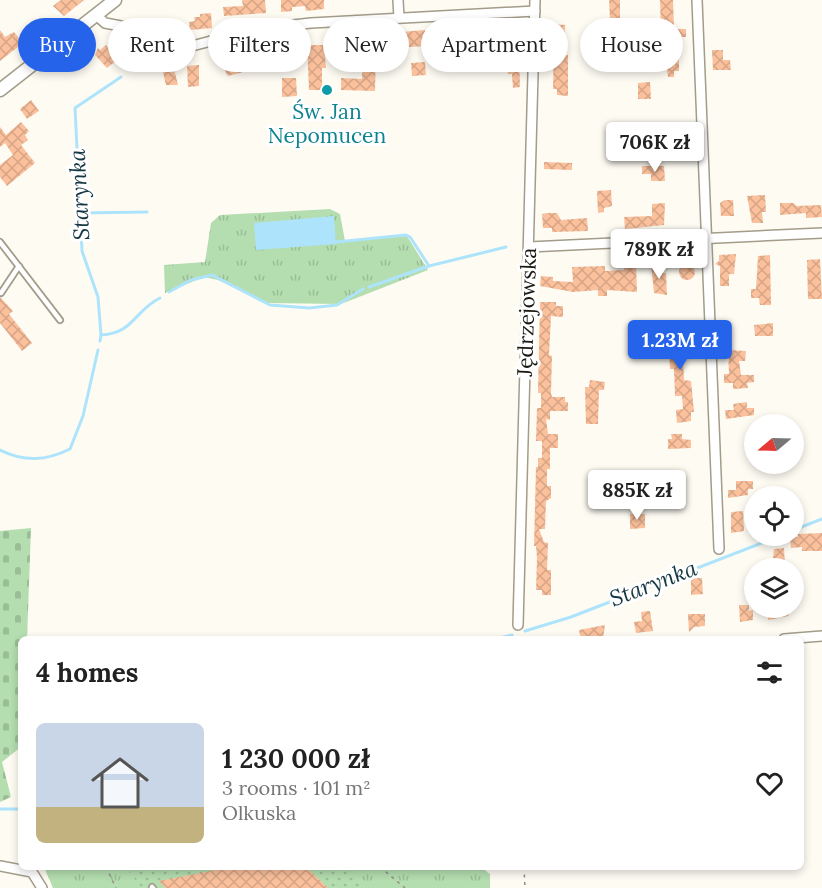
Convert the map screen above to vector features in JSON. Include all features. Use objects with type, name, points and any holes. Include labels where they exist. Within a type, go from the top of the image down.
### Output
[{"type":"street","points":[[0,90],[115,0]]},
{"type":"street","points":[[398,0],[399,18],[535,11]]},
{"type":"street","name":"Jędrzejowska","points":[[518,625],[535,0]]},
{"type":"street","points":[[697,0],[719,549]]},
{"type":"street","points":[[96,15],[105,23],[126,27],[146,48],[161,54],[257,29],[323,24]]},
{"type":"street","points":[[529,247],[822,233]]},
{"type":"street","points":[[804,638],[822,636]]},
{"type":"street","points":[[0,866],[18,869]]},
{"type":"street","points":[[21,870],[32,872],[42,888]]},
{"type":"lane","points":[[0,242],[60,320]]},
{"type":"lane","points":[[1,293],[18,267]]},
{"type":"path","points":[[107,870],[116,888]]},
{"type":"path","points":[[384,870],[405,888]]},
{"type":"path","points":[[524,870],[525,888]]},
{"type":"green space","points":[[330,209],[340,214],[345,241],[407,236],[428,270],[341,304],[266,303],[218,280],[204,277],[165,293],[164,265],[205,262],[211,223],[220,215]]},
{"type":"green space","points":[[31,528],[27,636],[18,636],[18,749],[2,762],[11,797],[0,802],[0,531]]},
{"type":"green space","points":[[45,870],[485,870],[490,874],[490,888],[53,888]]},
{"type":"green space","points":[[127,870],[349,870],[367,888],[142,888]]},
{"type":"water","points":[[334,216],[336,244],[256,250],[254,223]]},
{"type":"building","points":[[61,0],[84,0],[64,16],[53,6]]},
{"type":"building","points":[[242,0],[265,0],[266,13],[224,16],[223,7],[243,6]]},
{"type":"building","points":[[281,0],[324,0],[324,9],[306,11],[305,6],[292,7],[292,11],[281,12]]},
{"type":"building","points":[[609,0],[620,0],[620,18],[610,18]]},
{"type":"building","points":[[660,0],[673,0],[674,18],[661,18]]},
{"type":"building","points":[[211,13],[211,18],[208,18],[208,28],[196,29],[196,18],[194,17],[200,17],[200,14]]},
{"type":"building","points":[[683,29],[686,29],[686,37],[683,37]]},
{"type":"building","points":[[0,30],[5,37],[14,32],[18,37],[18,47],[0,61]]},
{"type":"building","points":[[421,30],[421,46],[409,47],[409,31]]},
{"type":"building","points":[[106,45],[108,48],[107,68],[96,56],[98,48],[100,50]]},
{"type":"building","points":[[311,45],[323,45],[322,90],[309,90]]},
{"type":"building","points":[[712,50],[723,50],[723,60],[730,60],[731,70],[713,70]]},
{"type":"building","points":[[421,62],[421,72],[426,72],[426,75],[412,76],[411,63]]},
{"type":"building","points":[[196,65],[199,65],[199,86],[188,87],[187,72],[196,72]]},
{"type":"building","points":[[163,72],[175,72],[178,85],[166,85]]},
{"type":"building","points":[[226,72],[243,72],[228,76]]},
{"type":"building","points":[[362,72],[375,72],[375,91],[341,90],[341,78],[362,79]]},
{"type":"building","points":[[508,72],[520,72],[520,87],[513,88],[512,74]]},
{"type":"building","points":[[553,72],[568,72],[568,96],[557,95],[557,89],[553,89]]},
{"type":"building","points":[[667,72],[674,72],[674,77],[668,77]]},
{"type":"building","points":[[282,78],[296,78],[297,96],[282,97]]},
{"type":"building","points":[[650,82],[651,99],[638,99],[638,83]]},
{"type":"building","points":[[31,100],[39,111],[27,119],[20,109]]},
{"type":"building","points":[[21,122],[29,131],[25,135],[28,140],[21,145],[35,163],[7,186],[0,177],[0,165],[13,155],[5,143],[0,147],[0,127],[6,135]]},
{"type":"building","points":[[544,162],[572,163],[572,170],[544,169]]},
{"type":"building","points":[[642,166],[664,166],[665,181],[651,181],[651,174],[642,174]]},
{"type":"building","points":[[611,190],[612,206],[598,213],[597,191]]},
{"type":"building","points":[[765,195],[766,212],[762,212],[763,223],[752,223],[747,196]]},
{"type":"building","points":[[733,200],[734,216],[721,216],[720,203]]},
{"type":"building","points":[[665,203],[664,225],[625,229],[624,217],[652,216],[652,204]]},
{"type":"building","points":[[780,203],[793,203],[797,206],[821,205],[822,217],[806,218],[806,213],[780,215]]},
{"type":"building","points":[[557,213],[561,220],[587,218],[588,231],[552,232],[552,228],[543,228],[542,214]]},
{"type":"building","points":[[736,254],[734,274],[729,274],[729,286],[720,286],[720,266],[715,264],[719,261],[719,255]]},
{"type":"building","points":[[770,255],[771,305],[760,305],[759,298],[751,298],[751,289],[756,289],[758,256]]},
{"type":"building","points":[[820,259],[822,299],[808,299],[807,260]]},
{"type":"building","points":[[651,263],[659,263],[660,273],[666,273],[667,295],[654,293]]},
{"type":"building","points":[[636,264],[637,292],[607,290],[607,296],[598,296],[598,290],[573,292],[540,286],[541,276],[553,277],[553,281],[573,282],[572,267],[605,266],[605,271],[624,270],[624,265]]},
{"type":"building","points":[[687,264],[693,266],[695,272],[693,278],[687,280],[681,278],[679,272],[681,266]]},
{"type":"building","points":[[0,297],[13,311],[9,314],[32,343],[22,351],[0,323]]},
{"type":"building","points":[[540,302],[556,302],[556,306],[563,306],[563,317],[551,316],[549,355],[552,356],[552,397],[565,397],[565,402],[568,402],[568,411],[550,411],[550,420],[546,419],[548,434],[558,434],[558,448],[550,448],[550,469],[547,469],[547,486],[551,486],[551,498],[546,501],[545,529],[539,529],[544,542],[548,543],[547,570],[551,570],[551,595],[542,595],[542,590],[536,590],[537,558],[536,546],[534,546],[536,467],[538,467],[538,458],[542,458],[542,441],[536,441],[537,408],[541,408],[541,393],[538,393]]},
{"type":"building","points":[[773,323],[773,336],[755,336],[754,325]]},
{"type":"building","points":[[690,326],[691,337],[680,337],[681,341],[677,341],[678,355],[683,355],[684,380],[691,381],[694,412],[691,412],[691,421],[677,423],[676,410],[683,409],[682,396],[675,396],[674,369],[670,369],[669,343],[662,343],[662,328]]},
{"type":"building","points":[[728,350],[746,351],[745,361],[739,361],[741,375],[754,375],[754,382],[747,383],[748,388],[733,389],[733,383],[724,383],[724,374],[729,374]]},
{"type":"building","points":[[590,380],[605,382],[604,390],[599,390],[598,424],[586,424],[585,387],[589,387]]},
{"type":"building","points":[[747,402],[747,408],[754,408],[754,414],[726,419],[725,410],[734,410],[733,404]]},
{"type":"building","points":[[671,434],[682,434],[682,439],[691,440],[691,448],[668,449],[668,439],[672,439]]},
{"type":"building","points":[[736,481],[753,481],[753,486],[744,486],[744,496],[728,498],[728,490],[736,490]]},
{"type":"building","points":[[590,486],[604,487],[604,505],[592,504]]},
{"type":"building","points":[[743,511],[744,531],[731,533],[731,512]]},
{"type":"building","points":[[630,514],[645,514],[645,528],[630,529]]},
{"type":"building","points":[[822,533],[822,551],[802,551],[802,547],[791,548],[791,546],[804,546],[804,534]]},
{"type":"building","points":[[784,548],[784,558],[773,558],[774,549]]},
{"type":"building","points":[[691,578],[702,578],[703,594],[691,595]]},
{"type":"building","points":[[739,605],[744,605],[744,618],[753,618],[753,620],[740,622]]},
{"type":"building","points":[[650,611],[653,631],[636,633],[634,622],[642,621],[641,612]]},
{"type":"building","points":[[688,614],[705,614],[705,626],[694,627],[689,632]]},
{"type":"building","points":[[605,625],[603,636],[580,636],[579,630]]},
{"type":"building","points":[[216,870],[309,870],[328,888],[165,888],[159,881]]},
{"type":"waterway","name":"Starynka","points":[[101,335],[98,297],[82,251],[75,108],[121,77]]},
{"type":"waterway","points":[[80,213],[147,212]]},
{"type":"waterway","name":"Starynka","points":[[336,242],[406,235],[410,237],[429,266]]},
{"type":"waterway","name":"Starynka","points":[[369,287],[429,266],[506,247]]},
{"type":"waterway","name":"Starynka","points":[[169,292],[191,280],[212,275],[270,305],[309,308],[337,305],[363,289]]},
{"type":"waterway","name":"Starynka","points":[[100,341],[101,335],[112,334],[127,326],[160,298]]},
{"type":"waterway","name":"Starynka","points":[[0,450],[18,457],[44,458],[70,449],[83,416],[98,350]]},
{"type":"waterway","name":"Starynka","points":[[804,526],[822,519]]},
{"type":"waterway","name":"Starynka","points":[[525,631],[571,617],[754,546]]},
{"type":"waterway","name":"Starynka","points":[[508,636],[512,635]]},
{"type":"waterway","name":"Starynka","points":[[0,809],[18,809]]},
{"type":"place","name":"Św. Jan Nepomucen","points":[[327,90]]}]
